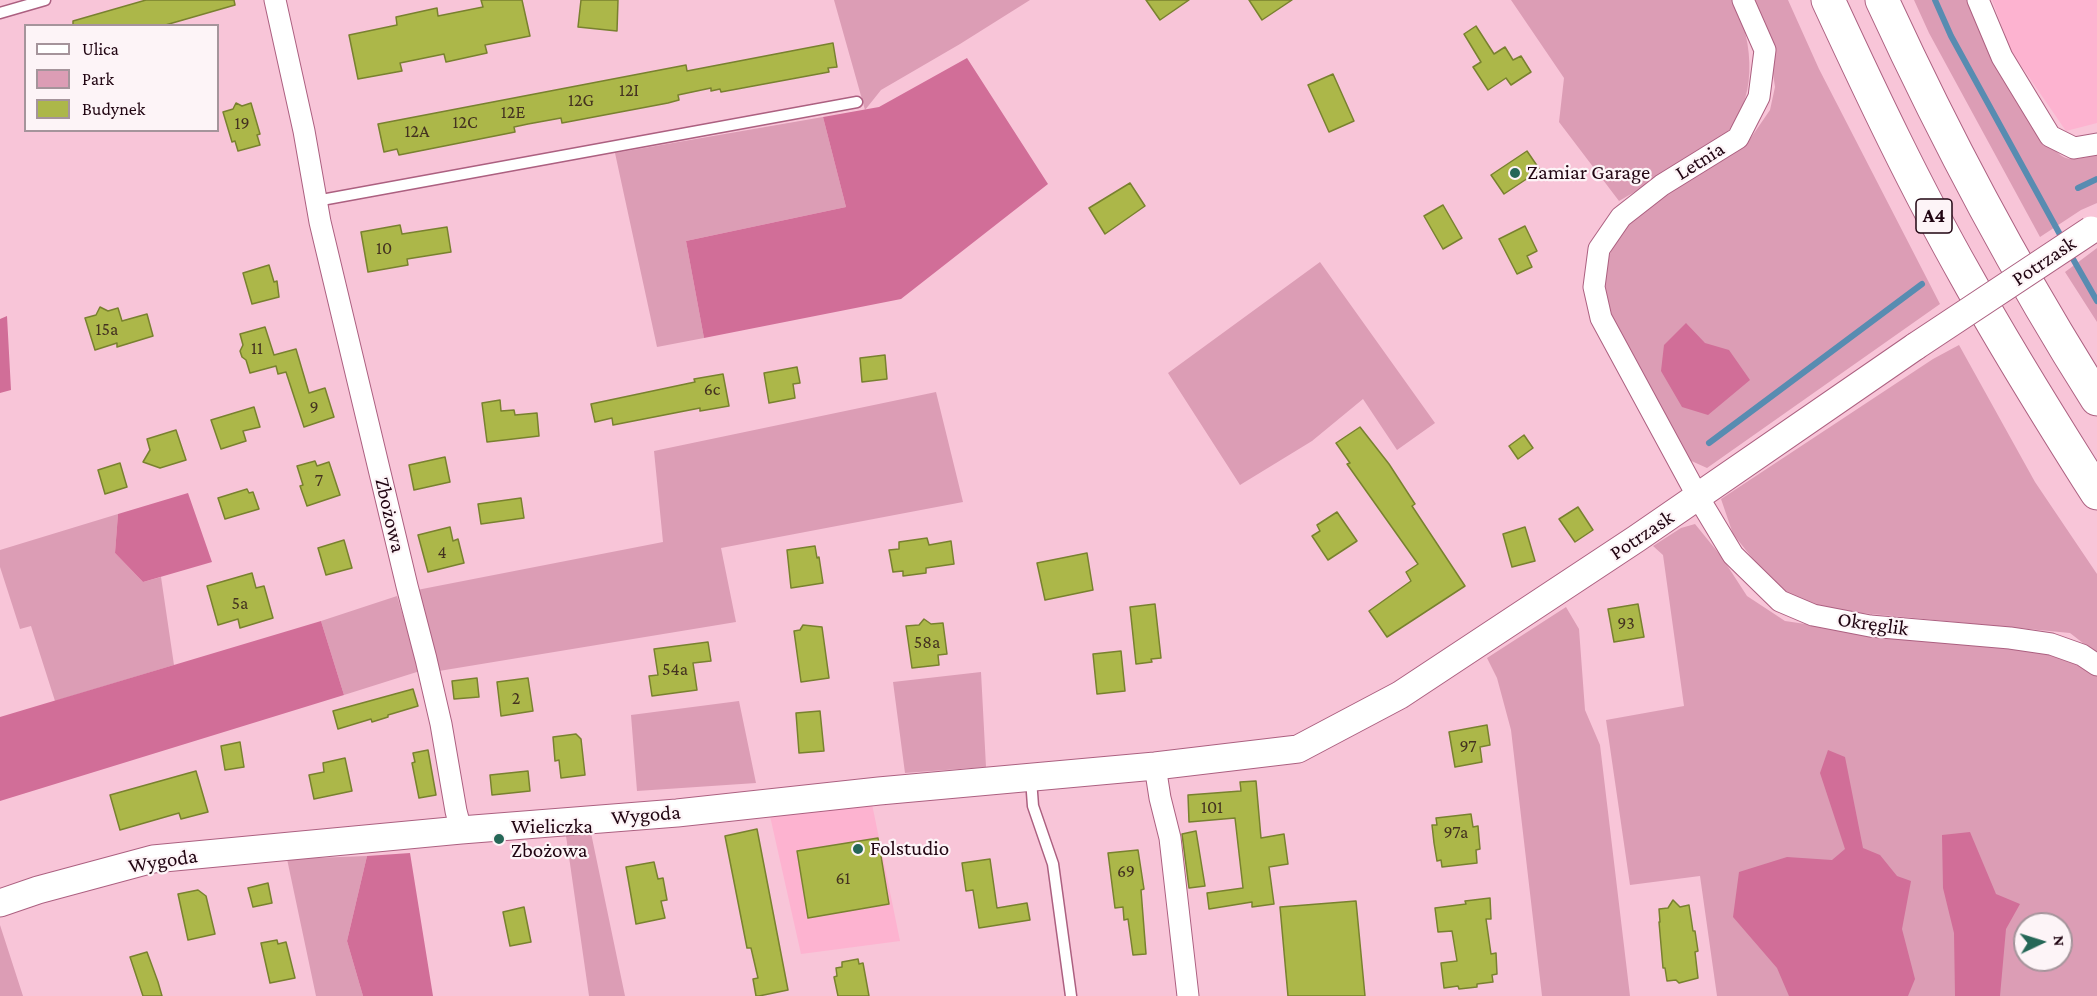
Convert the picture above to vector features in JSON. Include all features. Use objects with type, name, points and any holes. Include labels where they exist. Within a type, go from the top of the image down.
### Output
[{"type":"highway","name":"A4","points":[[1828,0],[1886,122],[1965,276],[2030,387],[2097,493]]},
{"type":"highway","name":"A4","points":[[1881,0],[1938,117],[1985,206],[2097,399]]},
{"type":"street","name":"Zbożowa","points":[[275,0],[304,131],[325,199],[399,553],[432,680],[461,830]]},
{"type":"street","name":"Letnia","points":[[1698,497],[1601,318],[1594,287],[1599,249],[1621,217],[1662,185],[1738,138],[1759,96],[1765,50],[1743,0]]},
{"type":"street","points":[[1978,0],[2002,57],[2050,136],[2074,148],[2097,144]]},
{"type":"street","name":"Potrzask","points":[[1155,766],[1298,749],[1400,695],[1698,497],[1916,346],[2094,228]]},
{"type":"street","name":"Okręglik","points":[[1698,497],[1733,555],[1780,601],[1813,615],[1870,626],[2010,638],[2051,644],[2082,655],[2097,665]]},
{"type":"street","points":[[1155,766],[1170,838],[1188,996]]},
{"type":"street","name":"Wygoda","points":[[0,903],[38,890],[153,859],[461,830],[677,813],[879,791],[1155,766]]},
{"type":"lane","points":[[0,13],[45,0]]},
{"type":"lane","points":[[325,199],[857,102]]},
{"type":"lane","points":[[1031,778],[1033,806],[1053,864],[1071,996]]},
{"type":"shaded area","points":[[1992,0],[2097,0],[2097,123],[2066,131],[2011,51]]},
{"type":"shaded area","points":[[967,58],[1048,184],[901,299],[704,338],[686,241],[846,207],[823,117],[879,107]]},
{"type":"shaded area","points":[[7,316],[11,390],[0,393],[0,319]]},
{"type":"shaded area","points":[[1686,323],[1705,343],[1729,350],[1750,380],[1708,415],[1682,407],[1661,371],[1664,345]]},
{"type":"shaded area","points":[[188,493],[212,562],[143,582],[115,553],[118,514]]},
{"type":"shaded area","points":[[321,621],[344,695],[0,801],[0,717]]},
{"type":"shaded area","points":[[1828,750],[1845,757],[1863,848],[1880,855],[1897,876],[1911,881],[1902,929],[1915,979],[1908,996],[1789,996],[1777,968],[1733,917],[1739,872],[1787,857],[1832,860],[1845,849],[1820,773]]},
{"type":"shaded area","points":[[872,804],[900,941],[801,954],[770,816]]},
{"type":"shaded area","points":[[1970,832],[1996,894],[2020,904],[2016,912],[2013,912],[2006,929],[2000,996],[1955,996],[1954,933],[1943,888],[1942,835]]},
{"type":"shaded area","points":[[410,853],[433,996],[363,996],[347,941],[367,856]]},
{"type":"green space","points":[[834,0],[1030,0],[881,90],[865,110]]},
{"type":"green space","points":[[1511,0],[1734,0],[1746,35],[1749,72],[1742,107],[1734,123],[1719,141],[1619,201],[1559,122],[1564,78]]},
{"type":"green space","points":[[1750,0],[1788,0],[1819,69],[1940,304],[1707,468],[1687,459],[1607,313],[1604,267],[1622,227],[1644,208],[1750,139],[1770,110],[1775,87],[1770,54]]},
{"type":"green space","points":[[1914,0],[1968,0],[2050,144],[2066,158],[2078,159],[2097,155],[2097,203],[2081,210],[2040,237],[1929,33]]},
{"type":"green space","points":[[823,117],[846,207],[686,241],[704,338],[657,347],[615,153]]},
{"type":"green space","points":[[2097,248],[2097,322],[2065,272]]},
{"type":"green space","points":[[1320,262],[1435,423],[1397,450],[1363,399],[1312,441],[1240,485],[1168,373]]},
{"type":"green space","points":[[1959,345],[2035,482],[2097,574],[2097,654],[2070,633],[1861,613],[1801,603],[1769,579],[1733,534],[1721,499],[1933,359]]},
{"type":"green space","points":[[936,392],[963,502],[721,548],[736,622],[439,671],[417,590],[663,542],[654,451]]},
{"type":"green space","points":[[118,514],[115,553],[143,582],[161,577],[174,665],[55,701],[31,626],[20,629],[0,567],[0,550]]},
{"type":"green space","points":[[1695,524],[1721,556],[1747,596],[1785,621],[1860,632],[1924,636],[2076,658],[2097,672],[2097,996],[1717,996],[1700,876],[1630,885],[1606,720],[1684,706],[1663,555],[1653,546],[1681,528]]},
{"type":"green space","points":[[397,596],[420,671],[344,695],[321,621]]},
{"type":"green space","points":[[1566,607],[1579,629],[1585,710],[1600,745],[1630,996],[1542,996],[1511,730],[1497,678],[1487,658]]},
{"type":"green space","points":[[981,672],[986,767],[905,773],[893,682]]},
{"type":"green space","points":[[739,701],[756,783],[637,791],[631,715]]},
{"type":"green space","points":[[591,833],[625,996],[589,996],[566,836]]},
{"type":"green space","points":[[367,856],[347,941],[363,996],[316,996],[287,859]]},
{"type":"green space","points":[[0,925],[23,996],[0,996]]},
{"type":"building","points":[[146,0],[234,0],[235,5],[169,24],[73,24],[73,21]]},
{"type":"building","points":[[481,0],[522,0],[530,36],[485,45],[487,53],[446,62],[444,54],[400,63],[402,71],[358,79],[349,35],[397,25],[396,17],[437,8],[438,16],[483,7]]},
{"type":"building","points":[[581,0],[618,0],[617,31],[578,27]]},
{"type":"building","points":[[1146,0],[1189,0],[1160,20]]},
{"type":"building","points":[[1249,0],[1292,0],[1262,20]]},
{"type":"building","points":[[1476,26],[1494,54],[1505,47],[1513,60],[1521,56],[1531,72],[1511,85],[1506,78],[1488,90],[1473,67],[1481,62],[1464,34]]},
{"type":"building","points":[[833,43],[837,67],[828,68],[829,72],[721,92],[720,89],[711,91],[711,88],[678,95],[679,100],[668,103],[562,123],[561,118],[528,124],[514,127],[515,132],[399,155],[397,149],[384,152],[378,124],[686,65],[687,71]]},
{"type":"building","points":[[1333,74],[1354,121],[1329,132],[1308,85]]},
{"type":"building","points":[[236,103],[242,106],[251,103],[260,134],[257,135],[260,145],[238,151],[235,141],[232,142],[223,112],[233,109]]},
{"type":"building","name":"Zamiar Garage","points":[[1527,151],[1540,170],[1504,194],[1491,175]]},
{"type":"building","points":[[1130,183],[1145,206],[1105,234],[1089,208]]},
{"type":"building","points":[[1443,205],[1462,238],[1443,249],[1424,216]]},
{"type":"building","points":[[400,225],[402,234],[447,227],[451,252],[407,259],[408,265],[368,272],[361,232]]},
{"type":"building","points":[[1525,226],[1537,251],[1527,256],[1532,267],[1517,274],[1499,239]]},
{"type":"building","points":[[269,265],[274,282],[277,281],[279,297],[252,304],[243,273]]},
{"type":"building","points":[[100,307],[108,311],[118,308],[122,321],[147,314],[153,336],[117,347],[117,343],[95,350],[85,318],[96,315]]},
{"type":"building","points":[[265,327],[274,355],[296,349],[309,393],[325,388],[334,417],[304,427],[286,372],[278,374],[276,366],[250,373],[240,351],[243,345],[240,334]]},
{"type":"building","points":[[885,355],[887,379],[862,382],[860,358]]},
{"type":"building","points":[[797,367],[800,383],[793,384],[795,398],[769,403],[764,373]]},
{"type":"building","points":[[723,374],[729,406],[700,411],[700,408],[613,425],[612,418],[595,422],[591,404]]},
{"type":"building","points":[[500,400],[501,411],[514,410],[515,415],[537,413],[539,436],[487,442],[482,403]]},
{"type":"building","points":[[254,407],[260,427],[243,431],[246,441],[221,449],[211,420]]},
{"type":"building","points":[[1360,427],[1389,464],[1415,504],[1412,506],[1465,586],[1387,637],[1369,611],[1411,581],[1406,572],[1418,564],[1347,464],[1350,463],[1336,443]]},
{"type":"building","points":[[176,430],[186,460],[160,468],[143,462],[150,450],[147,439]]},
{"type":"building","points":[[1524,435],[1533,448],[1518,459],[1509,446]]},
{"type":"building","points":[[445,457],[450,482],[414,490],[409,465]]},
{"type":"building","points":[[315,461],[317,466],[329,462],[340,495],[307,506],[300,486],[303,485],[297,466]]},
{"type":"building","points":[[120,463],[127,487],[105,494],[98,470]]},
{"type":"building","points":[[247,489],[249,493],[253,492],[259,509],[225,519],[218,498]]},
{"type":"building","points":[[521,498],[524,518],[481,524],[478,504]]},
{"type":"building","points":[[1578,507],[1593,530],[1575,542],[1559,519]]},
{"type":"building","points":[[1337,512],[1357,541],[1328,560],[1312,536],[1320,531],[1317,525]]},
{"type":"building","points":[[450,527],[453,541],[458,539],[464,563],[428,572],[418,535]]},
{"type":"building","points":[[1525,527],[1535,561],[1512,567],[1503,534]]},
{"type":"building","points":[[927,538],[929,545],[951,541],[954,564],[926,568],[926,573],[903,576],[903,571],[893,572],[889,550],[899,549],[899,542]]},
{"type":"building","points":[[344,540],[352,568],[326,575],[318,548]]},
{"type":"building","points":[[815,546],[823,583],[791,588],[787,550]]},
{"type":"building","points":[[1087,553],[1093,590],[1045,600],[1037,563]]},
{"type":"building","points":[[252,573],[256,588],[264,586],[273,618],[240,628],[238,619],[218,625],[207,586]]},
{"type":"building","points":[[1155,604],[1161,658],[1136,664],[1130,607]]},
{"type":"building","points":[[1638,604],[1644,637],[1614,642],[1608,609]]},
{"type":"building","points":[[924,619],[931,624],[943,623],[947,654],[938,655],[939,665],[912,668],[906,626],[919,625]]},
{"type":"building","points":[[803,625],[822,627],[829,678],[801,682],[794,631],[800,630]]},
{"type":"building","points":[[708,642],[711,661],[693,663],[697,690],[652,696],[649,676],[658,675],[654,649]]},
{"type":"building","points":[[1121,651],[1125,691],[1097,694],[1093,654]]},
{"type":"building","points":[[477,678],[479,697],[454,699],[452,681]]},
{"type":"building","points":[[528,678],[533,711],[501,716],[497,682]]},
{"type":"building","points":[[413,689],[418,706],[372,722],[371,719],[338,729],[333,711]]},
{"type":"building","points":[[820,711],[824,751],[799,753],[796,713]]},
{"type":"building","points":[[1487,725],[1490,745],[1480,747],[1482,762],[1455,767],[1449,732]]},
{"type":"building","points":[[576,734],[581,739],[585,775],[561,778],[559,760],[555,761],[553,737]]},
{"type":"building","points":[[240,742],[244,767],[225,770],[221,746]]},
{"type":"building","points":[[428,750],[436,795],[419,798],[412,763],[415,762],[413,753]]},
{"type":"building","points":[[345,758],[352,791],[314,799],[309,775],[324,772],[323,763]]},
{"type":"building","points":[[196,771],[208,812],[181,819],[179,813],[120,830],[110,795]]},
{"type":"building","points":[[528,771],[530,791],[492,795],[490,775]]},
{"type":"building","points":[[1256,781],[1261,838],[1284,834],[1288,864],[1269,867],[1274,904],[1252,907],[1252,902],[1209,909],[1207,893],[1243,888],[1235,818],[1189,822],[1188,795],[1241,791],[1240,782]]},
{"type":"building","points":[[1471,814],[1473,827],[1478,826],[1480,849],[1476,850],[1477,863],[1442,867],[1441,860],[1437,861],[1432,825],[1437,825],[1436,818]]},
{"type":"building","points":[[757,829],[788,990],[759,996],[756,996],[753,979],[758,978],[751,948],[747,948],[725,836]]},
{"type":"building","points":[[1196,831],[1205,886],[1189,888],[1182,834]]},
{"type":"building","points":[[878,838],[889,904],[808,918],[797,851]]},
{"type":"building","points":[[1138,850],[1144,889],[1141,890],[1146,954],[1133,955],[1128,919],[1124,920],[1123,907],[1115,908],[1108,853]]},
{"type":"building","points":[[990,859],[997,908],[1027,903],[1030,920],[979,928],[973,890],[966,891],[962,863]]},
{"type":"building","points":[[654,862],[658,879],[663,878],[667,900],[661,901],[665,918],[636,924],[626,867]]},
{"type":"building","points":[[268,883],[272,903],[253,907],[248,888]]},
{"type":"building","points":[[198,890],[206,896],[215,934],[188,940],[178,894]]},
{"type":"building","points":[[1490,898],[1491,919],[1486,919],[1491,954],[1496,953],[1497,974],[1492,975],[1493,982],[1477,984],[1477,987],[1444,988],[1441,963],[1457,961],[1452,931],[1438,932],[1435,908]]},
{"type":"building","points":[[1673,900],[1680,907],[1689,905],[1698,951],[1695,952],[1698,978],[1679,983],[1676,980],[1667,981],[1665,968],[1663,968],[1659,922],[1659,909],[1668,908]]},
{"type":"building","points":[[1356,901],[1365,996],[1288,996],[1280,907]]},
{"type":"building","points":[[524,907],[531,942],[510,946],[503,912]]},
{"type":"building","points":[[277,940],[278,944],[286,942],[295,978],[270,983],[261,943]]},
{"type":"building","points":[[147,952],[162,996],[143,996],[130,957]]},
{"type":"building","points":[[858,959],[859,964],[863,963],[869,996],[838,996],[834,977],[837,976],[836,968],[842,967],[842,962]]},
{"type":"waterway","points":[[1935,0],[1951,36],[2063,240]]},
{"type":"waterway","points":[[2078,188],[2097,179]]},
{"type":"waterway","points":[[2069,252],[2097,301]]},
{"type":"waterway","points":[[1709,443],[1922,284]]},
{"type":"place","name":"Zamiar Garage","points":[[1515,173]]},
{"type":"place","name":"Wieliczka Zbożowa","points":[[499,839]]},
{"type":"place","name":"Folstudio","points":[[858,849]]}]
